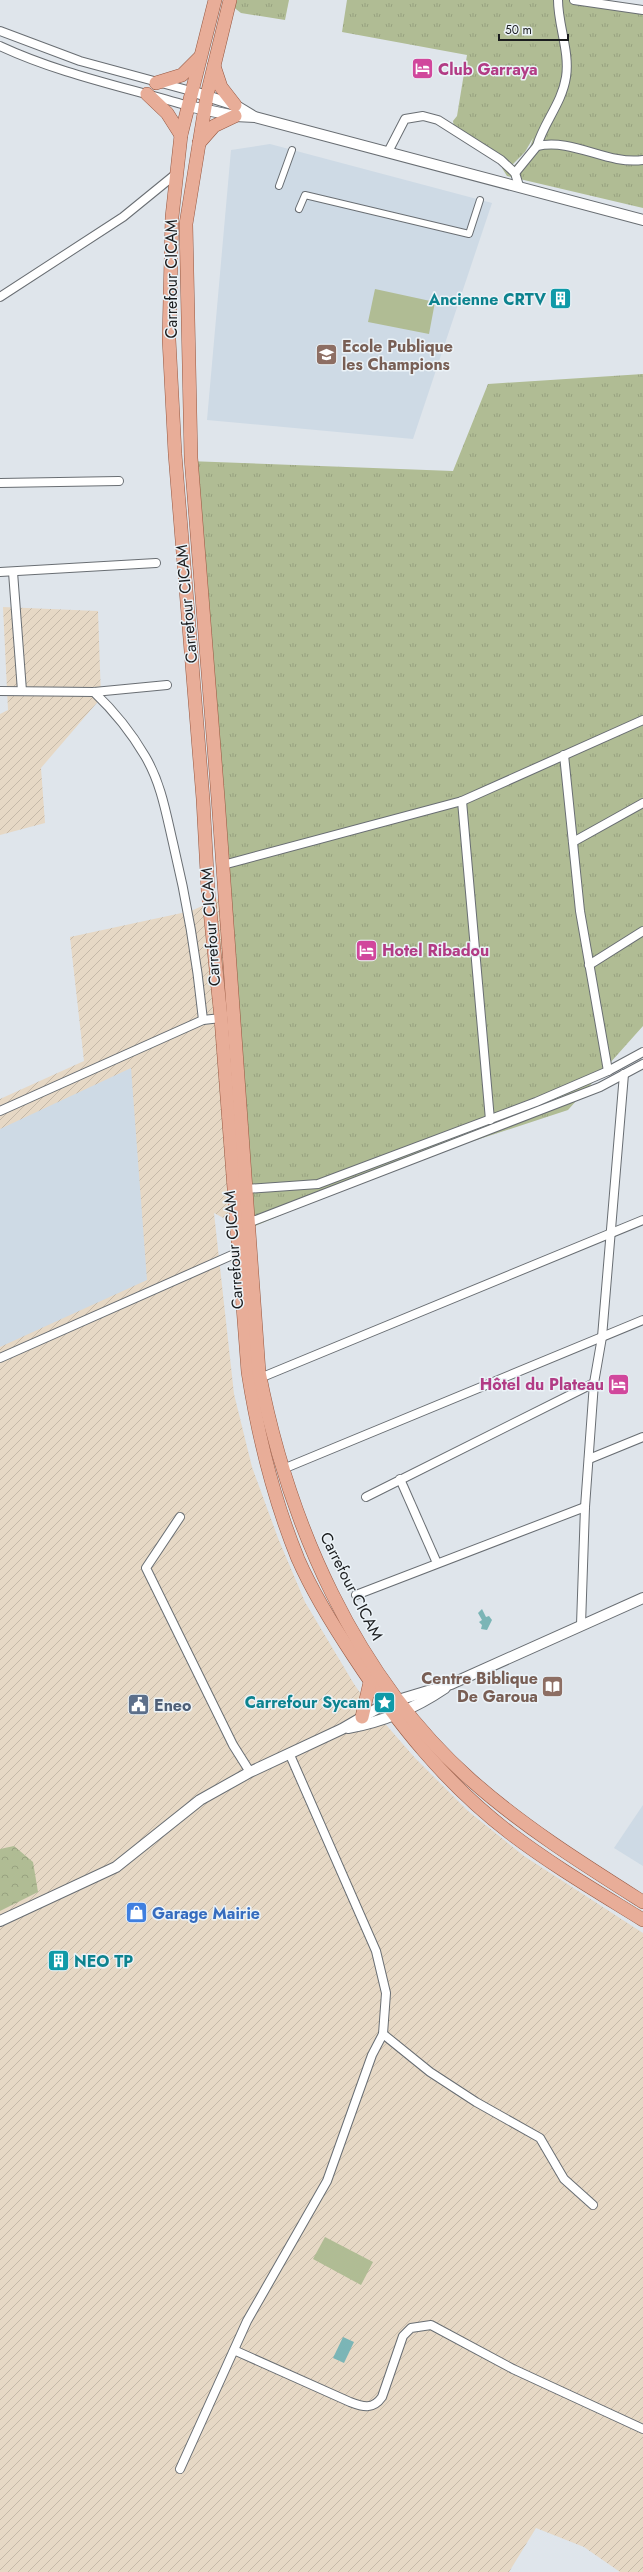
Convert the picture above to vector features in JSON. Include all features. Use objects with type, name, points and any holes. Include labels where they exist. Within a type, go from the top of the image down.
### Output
[{"type":"main road","points":[[215,0],[199,58],[181,135],[172,217],[169,339],[175,454],[203,799],[208,891],[221,1018],[248,1372],[255,1418],[266,1462],[299,1560],[336,1630],[370,1682],[394,1707],[470,1779],[514,1816],[561,1851],[643,1902]]},
{"type":"main road","name":"Carrefour CICAM","points":[[230,0],[204,110],[186,224],[191,458],[223,865],[260,1378],[272,1435],[314,1558],[394,1707]]},
{"type":"main road","points":[[156,83],[182,75],[199,58]]},
{"type":"main road","points":[[199,143],[214,126],[235,111],[221,88],[214,66]]},
{"type":"main road","points":[[146,94],[167,113],[181,135]]},
{"type":"main road","points":[[362,1717],[370,1682]]},
{"type":"main road","points":[[394,1707],[412,1740],[455,1786],[509,1832],[553,1864],[643,1920]]},
{"type":"street","points":[[515,173],[537,146],[563,92],[567,65],[558,0]]},
{"type":"street","points":[[574,0],[643,10]]},
{"type":"street","points":[[0,31],[80,61],[207,96],[235,111],[255,117],[643,220]]},
{"type":"street","points":[[0,46],[56,68],[188,106],[204,110],[235,111]]},
{"type":"street","points":[[388,152],[405,120],[423,116],[438,120],[482,146],[515,173],[519,186]]},
{"type":"street","points":[[537,146],[562,144],[603,156],[643,160]]},
{"type":"street","points":[[279,186],[292,150]]},
{"type":"street","points":[[0,298],[153,195],[177,173]]},
{"type":"street","points":[[299,209],[305,195],[468,234],[480,200]]},
{"type":"street","points":[[0,483],[119,481]]},
{"type":"street","points":[[0,572],[156,563]]},
{"type":"street","points":[[13,572],[22,691]]},
{"type":"street","points":[[0,691],[94,692],[167,685]]},
{"type":"street","points":[[94,692],[113,710],[145,757],[162,793],[184,889],[198,974],[203,1020]]},
{"type":"street","points":[[223,865],[462,801],[643,720]]},
{"type":"street","points":[[564,755],[580,911],[608,1071]]},
{"type":"street","points":[[462,801],[490,1120]]},
{"type":"street","points":[[573,842],[643,803]]},
{"type":"street","points":[[589,964],[643,931]]},
{"type":"street","points":[[0,1111],[203,1020],[221,1018]]},
{"type":"street","points":[[246,1189],[318,1184],[490,1120],[608,1071],[643,1052]]},
{"type":"street","points":[[248,1223],[600,1087],[643,1064]]},
{"type":"street","points":[[581,1625],[586,1507],[594,1383],[602,1337],[624,1074]]},
{"type":"street","points":[[260,1378],[643,1220]]},
{"type":"street","points":[[0,1358],[239,1252]]},
{"type":"street","points":[[283,1469],[643,1320]]},
{"type":"street","points":[[366,1497],[594,1383]]},
{"type":"street","points":[[589,1458],[643,1437]]},
{"type":"street","points":[[400,1479],[438,1564]]},
{"type":"street","points":[[356,1595],[586,1507]]},
{"type":"street","points":[[180,1518],[146,1568],[233,1745],[250,1772]]},
{"type":"street","points":[[0,1921],[116,1867],[200,1800],[250,1772],[290,1755],[342,1729],[362,1717],[394,1707],[429,1699],[451,1684],[643,1598]]},
{"type":"street","points":[[342,1729],[371,1723],[394,1707]]},
{"type":"street","points":[[180,2469],[236,2351],[247,2321],[327,2181],[372,2055],[383,2034],[386,1993],[376,1951],[290,1755]]},
{"type":"street","points":[[383,2034],[430,2072],[469,2098],[540,2138],[564,2179],[593,2205]]},
{"type":"street","points":[[236,2351],[350,2402],[369,2407],[376,2405],[382,2397],[403,2336],[411,2328],[431,2325],[513,2369],[643,2429]]},
{"type":"shaded area","name":"Ecole Publique les Champions","points":[[270,144],[492,203],[413,439],[207,420],[231,150]]},
{"type":"shaded area","points":[[3,607],[98,611],[101,698],[41,768],[45,823],[0,835],[0,714],[8,710]]},
{"type":"shaded area","points":[[220,898],[246,1230],[214,1213],[234,1394],[252,1467],[278,1538],[305,1602],[354,1684],[368,1704],[415,1758],[468,1811],[524,1856],[643,1933],[643,2572],[620,2572],[584,2547],[536,2528],[509,2572],[0,2572],[0,1099],[84,1061],[70,937],[191,911]]},
{"type":"shaded area","points":[[131,1068],[147,1280],[0,1347],[0,1129]]},
{"type":"shaded area","points":[[643,1805],[643,1866],[614,1848]]},
{"type":"green space","points":[[234,0],[289,0],[285,20],[241,13],[232,6]]},
{"type":"green space","points":[[347,0],[574,0],[643,10],[643,208],[507,176],[502,168],[512,167],[528,154],[533,138],[525,152],[511,166],[454,128],[453,121],[457,116],[467,55],[342,32]]},
{"type":"green space","points":[[375,289],[435,302],[429,334],[368,322]]},
{"type":"green space","points":[[643,374],[643,1026],[568,1110],[400,1165],[246,1230],[188,461],[453,471],[488,384]]},
{"type":"green space","points":[[14,1846],[33,1862],[38,1892],[0,1911],[0,1849]]},
{"type":"green space","points":[[325,2237],[373,2262],[361,2285],[313,2259]]},
{"type":"water","points":[[482,1609],[486,1617],[489,1616],[492,1620],[487,1630],[481,1629],[482,1625],[479,1622],[482,1620],[478,1613]]},
{"type":"water","points":[[343,2337],[354,2342],[344,2363],[333,2358]]},
{"type":"place","name":"Club Garraya","points":[[422,69]]},
{"type":"place","name":"Ancienne CRTV","points":[[561,299]]},
{"type":"place","name":"Ecole Publique les Champions","points":[[327,355]]},
{"type":"place","name":"Hotel Ribadou","points":[[366,950]]},
{"type":"place","name":"Hôtel du Plateau","points":[[619,1384]]},
{"type":"place","name":"Centre Biblique De Garoua","points":[[553,1687]]},
{"type":"place","name":"Carrefour Sycam","points":[[385,1702]]},
{"type":"place","name":"Eneo","points":[[139,1705]]},
{"type":"place","name":"Garage Mairie","points":[[136,1913]]},
{"type":"place","name":"NEO TP","points":[[58,1961]]}]
